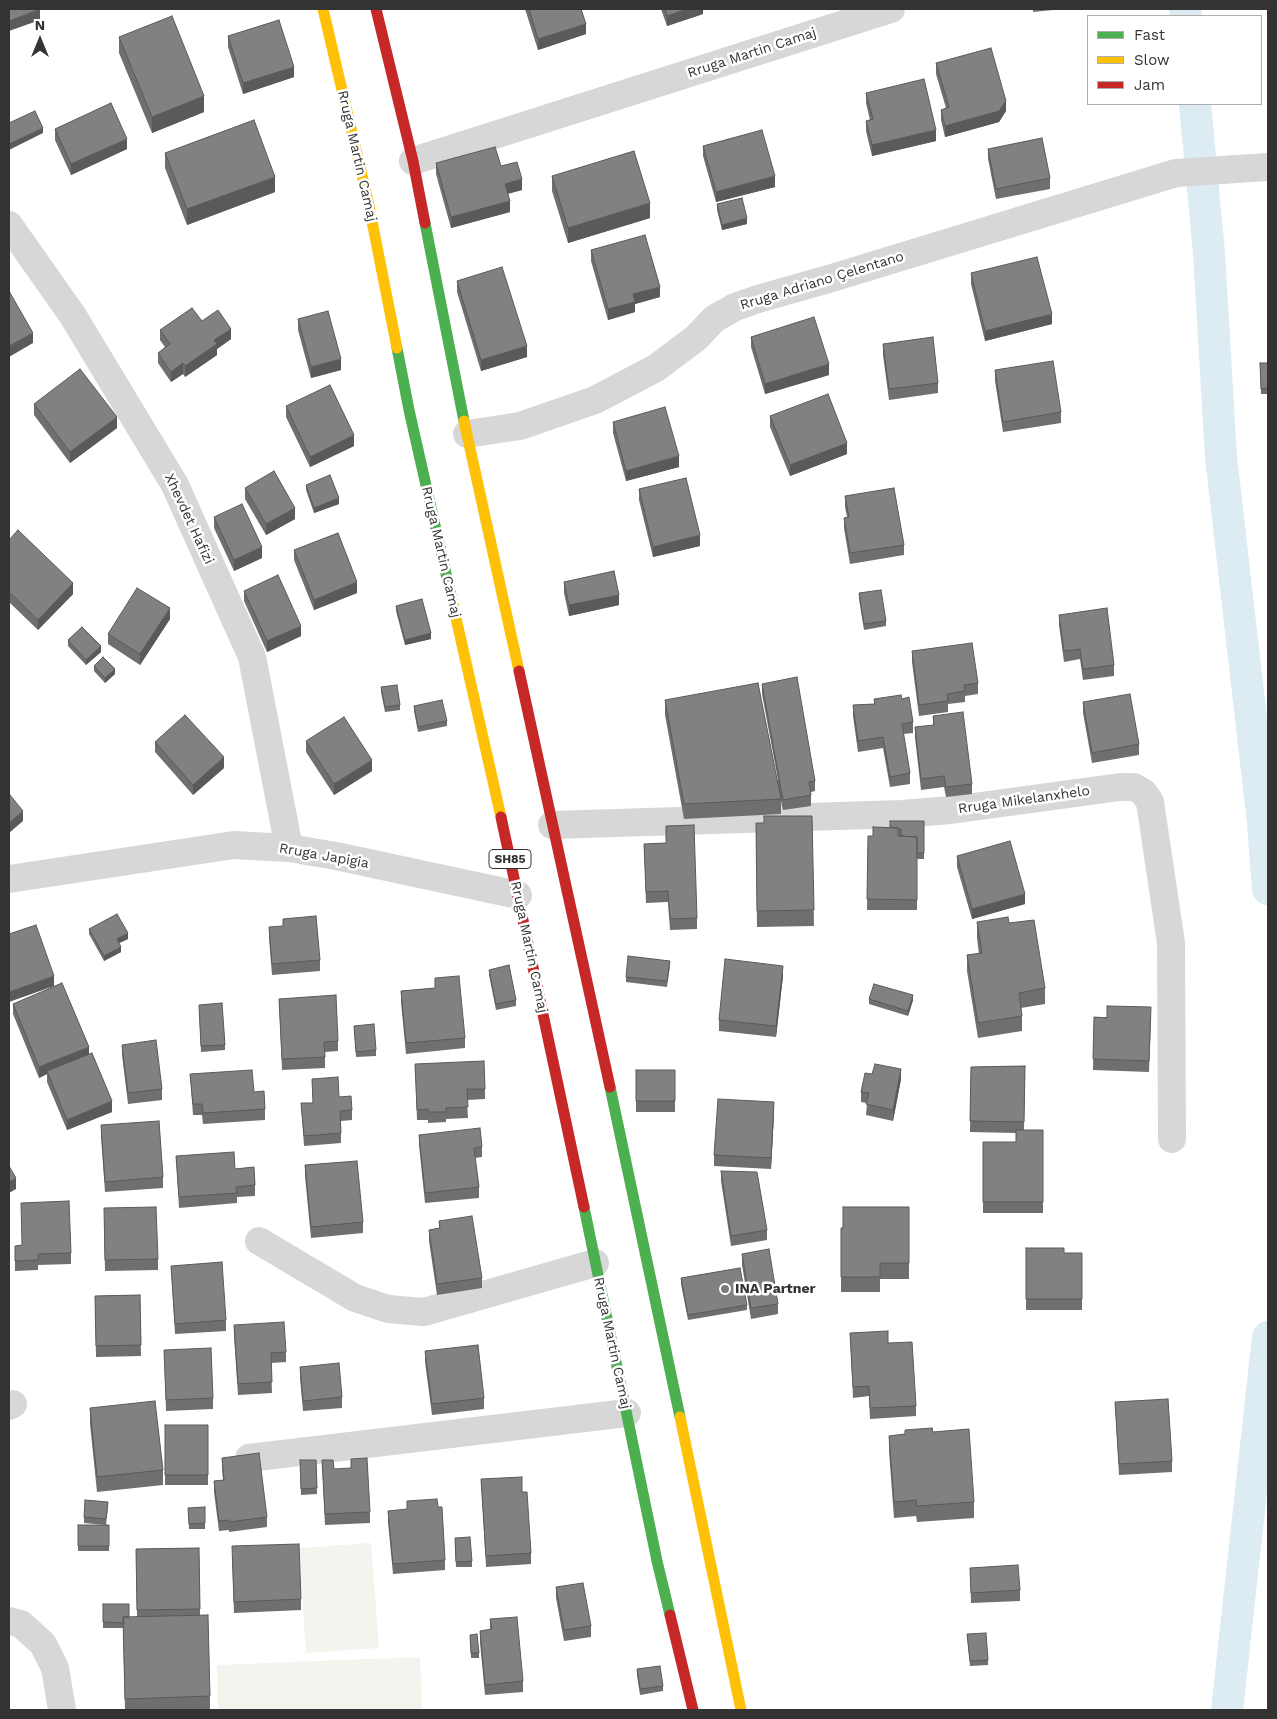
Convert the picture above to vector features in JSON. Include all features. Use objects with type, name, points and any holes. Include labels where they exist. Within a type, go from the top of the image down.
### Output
[{"type":"highway","name":"Rruga Martin Camaj","points":[[323,9],[368,201],[409,410],[518,896],[657,1562],[693,1710]]},
{"type":"highway","points":[[376,9],[413,161],[467,434],[630,1184],[741,1710]]},
{"type":"street","name":"Rruga Martin Camaj","points":[[413,161],[890,9]]},
{"type":"street","name":"Rruga Adriano Çelentano","points":[[467,434],[520,426],[595,400],[656,368],[696,338],[714,319],[735,307],[1176,173],[1262,167]]},
{"type":"street","name":"Xhevdet Hafizi","points":[[9,225],[73,316],[179,494],[252,658],[289,848]]},
{"type":"street","name":"Rruga Mikelanxhelo","points":[[552,826],[902,814],[951,810],[1120,787],[1134,787],[1144,793],[1150,802],[1171,944],[1172,1139]]},
{"type":"street","name":"Rruga Japigia","points":[[9,879],[234,845],[289,848],[336,856],[518,896]]},
{"type":"street","points":[[259,1241],[355,1298],[388,1309],[424,1312],[595,1263]]},
{"type":"street","points":[[249,1458],[627,1413]]},
{"type":"street","points":[[9,1621],[21,1624],[43,1644],[55,1668],[62,1710]]},
{"type":"shaded area","points":[[371,1543],[379,1648],[306,1653],[299,1548]]},
{"type":"shaded area","points":[[420,1657],[422,1710],[218,1710],[217,1665]]},
{"type":"building","points":[[9,9],[40,9],[9,21]]},
{"type":"building","points":[[529,9],[581,9],[586,24],[538,39]]},
{"type":"building","points":[[665,9],[687,9],[667,16]]},
{"type":"building","points":[[172,16],[204,96],[152,117],[119,37]]},
{"type":"building","points":[[279,20],[294,67],[243,83],[228,36]]},
{"type":"building","points":[[991,48],[1006,101],[999,111],[945,126],[941,110],[949,107],[936,63]]},
{"type":"building","points":[[924,79],[936,130],[872,145],[866,121],[873,119],[866,93]]},
{"type":"building","points":[[111,103],[127,139],[71,164],[55,129]]},
{"type":"building","points":[[35,111],[43,128],[9,144],[9,123]]},
{"type":"building","points":[[254,120],[275,177],[187,209],[165,153]]},
{"type":"building","points":[[762,130],[775,176],[716,192],[703,146]]},
{"type":"building","points":[[1042,138],[1050,178],[996,189],[988,149]]},
{"type":"building","points":[[495,147],[501,166],[517,162],[522,179],[505,184],[510,201],[451,217],[436,163]]},
{"type":"building","points":[[634,151],[650,203],[568,228],[552,176]]},
{"type":"building","points":[[742,198],[747,218],[722,225],[717,204]]},
{"type":"building","points":[[645,235],[660,287],[633,294],[635,302],[608,309],[591,250]]},
{"type":"building","points":[[1037,257],[1052,314],[985,331],[971,273]]},
{"type":"building","points":[[502,267],[527,346],[481,360],[457,281]]},
{"type":"building","points":[[9,291],[33,333],[9,346]]},
{"type":"building","points":[[192,308],[202,321],[218,310],[231,329],[214,340],[217,344],[185,366],[183,363],[171,372],[158,353],[170,344],[160,330]]},
{"type":"building","points":[[328,311],[341,359],[311,367],[298,319]]},
{"type":"building","points":[[814,317],[829,364],[765,384],[751,337]]},
{"type":"building","points":[[933,337],[938,383],[889,389],[883,344]]},
{"type":"building","points":[[1053,361],[1061,412],[1003,422],[995,370]]},
{"type":"building","points":[[1260,363],[1268,363],[1268,388],[1261,389]]},
{"type":"building","points":[[80,369],[117,417],[70,452],[34,404]]},
{"type":"building","points":[[330,385],[354,435],[310,457],[286,406]]},
{"type":"building","points":[[828,394],[847,443],[790,465],[770,416]]},
{"type":"building","points":[[665,407],[679,456],[626,471],[613,422]]},
{"type":"building","points":[[274,471],[295,508],[266,524],[245,488]]},
{"type":"building","points":[[330,475],[339,498],[314,508],[306,485]]},
{"type":"building","points":[[686,478],[700,535],[653,547],[639,489]]},
{"type":"building","points":[[894,488],[904,545],[850,553],[844,518],[849,517],[845,496]]},
{"type":"building","points":[[242,504],[262,547],[234,560],[214,517]]},
{"type":"building","points":[[18,530],[73,583],[38,620],[9,592],[9,540]]},
{"type":"building","points":[[338,533],[357,582],[314,600],[294,550]]},
{"type":"building","points":[[614,571],[619,595],[569,605],[564,582]]},
{"type":"building","points":[[278,575],[301,626],[267,641],[244,591]]},
{"type":"building","points":[[137,588],[170,608],[140,654],[108,634]]},
{"type":"building","points":[[881,590],[886,621],[864,624],[859,593]]},
{"type":"building","points":[[422,599],[431,633],[405,640],[396,606]]},
{"type":"building","points":[[1107,608],[1114,665],[1083,669],[1080,649],[1064,651],[1059,615]]},
{"type":"building","points":[[82,627],[101,646],[86,660],[68,640]]},
{"type":"building","points":[[972,643],[978,683],[964,685],[965,691],[947,694],[948,701],[919,705],[912,651]]},
{"type":"building","points":[[103,657],[115,669],[105,678],[94,666]]},
{"type":"building","points":[[797,677],[815,781],[809,782],[811,795],[783,800],[762,684]]},
{"type":"building","points":[[758,683],[781,799],[684,804],[665,700]]},
{"type":"building","points":[[397,685],[400,705],[385,707],[381,687]]},
{"type":"building","points":[[1130,694],[1139,744],[1092,753],[1083,702]]},
{"type":"building","points":[[901,695],[902,699],[909,697],[913,722],[902,724],[910,773],[890,777],[883,737],[858,741],[853,705],[875,704],[874,699]]},
{"type":"building","points":[[442,700],[447,721],[418,727],[414,706]]},
{"type":"building","points":[[963,712],[972,784],[946,787],[944,776],[921,779],[915,727],[934,725],[933,716]]},
{"type":"building","points":[[185,715],[224,757],[193,785],[155,742]]},
{"type":"building","points":[[344,717],[372,760],[334,784],[306,741]]},
{"type":"building","points":[[9,796],[23,811],[9,823]]},
{"type":"building","points":[[764,816],[812,816],[814,910],[757,911],[756,823],[764,823]]},
{"type":"building","points":[[890,821],[924,821],[924,853],[917,853],[917,837],[901,836],[901,829],[890,827]]},
{"type":"building","points":[[694,825],[697,918],[670,919],[668,891],[646,892],[644,844],[666,843],[666,826]]},
{"type":"building","points":[[873,827],[898,828],[898,836],[917,837],[917,900],[867,899],[868,836],[873,836]]},
{"type":"building","points":[[1010,841],[1025,894],[972,909],[957,856]]},
{"type":"building","points":[[117,914],[128,933],[117,939],[121,947],[104,956],[89,929]]},
{"type":"building","points":[[316,916],[320,960],[272,964],[269,927],[283,926],[283,919]]},
{"type":"building","points":[[1008,917],[1009,923],[1034,920],[1045,988],[1019,993],[1022,1016],[978,1023],[967,955],[982,953],[977,922]]},
{"type":"building","points":[[36,925],[54,976],[9,992],[9,934]]},
{"type":"building","points":[[628,956],[670,961],[667,981],[626,977]]},
{"type":"building","points":[[725,959],[783,966],[776,1026],[719,1020]]},
{"type":"building","points":[[509,965],[516,1000],[496,1004],[489,970]]},
{"type":"building","points":[[459,976],[465,1038],[406,1043],[401,991],[435,988],[435,978]]},
{"type":"building","points":[[62,983],[89,1047],[39,1067],[13,1004]]},
{"type":"building","points":[[874,984],[913,995],[908,1011],[869,999]]},
{"type":"building","points":[[336,995],[338,1041],[324,1042],[325,1057],[282,1059],[279,999]]},
{"type":"building","points":[[222,1003],[225,1045],[201,1046],[199,1005]]},
{"type":"building","points":[[1107,1006],[1151,1007],[1149,1061],[1093,1059],[1094,1017],[1107,1018]]},
{"type":"building","points":[[374,1024],[376,1050],[356,1052],[354,1026]]},
{"type":"building","points":[[156,1040],[162,1089],[128,1093],[122,1045]]},
{"type":"building","points":[[92,1053],[112,1101],[67,1120],[47,1071]]},
{"type":"building","points":[[484,1061],[485,1089],[467,1089],[468,1107],[446,1108],[446,1112],[428,1112],[428,1109],[417,1110],[415,1064]]},
{"type":"building","points":[[875,1064],[901,1069],[893,1110],[866,1104],[869,1093],[861,1092],[865,1073],[872,1074]]},
{"type":"building","points":[[1025,1066],[1024,1122],[970,1121],[971,1067]]},
{"type":"building","points":[[252,1070],[254,1092],[264,1091],[265,1109],[203,1113],[202,1104],[193,1104],[190,1074]]},
{"type":"building","points":[[636,1070],[675,1070],[675,1101],[636,1101]]},
{"type":"building","points":[[338,1077],[339,1097],[351,1096],[352,1110],[340,1111],[341,1133],[304,1136],[301,1103],[313,1103],[312,1079]]},
{"type":"building","points":[[718,1099],[774,1102],[771,1158],[714,1155]]},
{"type":"building","points":[[159,1121],[163,1177],[105,1182],[101,1125]]},
{"type":"building","points":[[480,1128],[482,1147],[474,1148],[479,1187],[425,1193],[419,1135]]},
{"type":"building","points":[[1016,1130],[1043,1130],[1043,1202],[983,1202],[983,1142],[1016,1142]]},
{"type":"building","points":[[234,1152],[235,1169],[254,1167],[255,1185],[236,1187],[237,1193],[179,1197],[176,1156]]},
{"type":"building","points":[[357,1161],[363,1222],[311,1227],[305,1165]]},
{"type":"building","points":[[9,1166],[16,1178],[9,1182]]},
{"type":"building","points":[[721,1171],[757,1172],[767,1230],[731,1236]]},
{"type":"building","points":[[69,1201],[71,1253],[38,1254],[38,1260],[15,1261],[15,1246],[22,1245],[21,1203]]},
{"type":"building","points":[[156,1207],[158,1259],[105,1260],[104,1208]]},
{"type":"building","points":[[843,1207],[909,1207],[909,1263],[880,1263],[880,1277],[841,1277]]},
{"type":"building","points":[[472,1216],[482,1278],[437,1284],[429,1230],[440,1228],[439,1221]]},
{"type":"building","points":[[1026,1248],[1064,1248],[1064,1253],[1082,1253],[1082,1299],[1026,1299]]},
{"type":"building","points":[[769,1249],[778,1304],[751,1308],[742,1254]]},
{"type":"building","points":[[222,1262],[226,1320],[175,1324],[171,1266]]},
{"type":"building","points":[[740,1268],[747,1305],[688,1315],[681,1278]]},
{"type":"building","points":[[140,1295],[141,1345],[96,1346],[95,1296]]},
{"type":"building","points":[[284,1322],[286,1352],[271,1353],[272,1382],[238,1384],[234,1325]]},
{"type":"building","points":[[888,1331],[888,1343],[912,1342],[916,1406],[870,1408],[869,1386],[853,1387],[850,1333]]},
{"type":"building","points":[[478,1345],[484,1398],[432,1404],[425,1351]]},
{"type":"building","points":[[211,1348],[213,1398],[166,1400],[164,1350]]},
{"type":"building","points":[[339,1363],[342,1397],[303,1401],[300,1367]]},
{"type":"building","points":[[1168,1399],[1172,1461],[1119,1464],[1115,1402]]},
{"type":"building","points":[[155,1401],[163,1470],[97,1477],[90,1408]]},
{"type":"building","points":[[165,1425],[208,1425],[208,1475],[165,1475]]},
{"type":"building","points":[[932,1428],[933,1432],[969,1429],[974,1502],[917,1506],[916,1500],[894,1502],[889,1436],[905,1434],[905,1430]]},
{"type":"building","points":[[259,1453],[267,1517],[229,1522],[229,1520],[219,1521],[214,1481],[224,1480],[222,1458]]},
{"type":"building","points":[[367,1458],[370,1512],[325,1514],[322,1460],[333,1460],[334,1469],[351,1468],[351,1459]]},
{"type":"building","points":[[300,1460],[316,1460],[317,1488],[301,1489]]},
{"type":"building","points":[[522,1477],[522,1492],[527,1492],[531,1553],[486,1556],[481,1479]]},
{"type":"building","points":[[437,1499],[438,1507],[442,1507],[445,1560],[393,1564],[388,1511],[407,1509],[407,1501]]},
{"type":"building","points":[[85,1500],[108,1502],[106,1519],[84,1517]]},
{"type":"building","points":[[205,1507],[205,1523],[189,1524],[188,1508]]},
{"type":"building","points":[[78,1525],[109,1525],[109,1546],[78,1546]]},
{"type":"building","points":[[470,1537],[472,1561],[456,1562],[455,1538]]},
{"type":"building","points":[[299,1544],[301,1599],[234,1602],[232,1546]]},
{"type":"building","points":[[199,1548],[200,1609],[137,1610],[136,1549]]},
{"type":"building","points":[[1018,1565],[1020,1590],[971,1593],[970,1568]]},
{"type":"building","points":[[583,1583],[591,1626],[564,1630],[556,1587]]},
{"type":"building","points":[[103,1604],[129,1604],[129,1617],[123,1617],[124,1623],[103,1622]]},
{"type":"building","points":[[208,1615],[210,1696],[125,1699],[123,1617]]},
{"type":"building","points":[[517,1617],[523,1681],[485,1685],[480,1631],[492,1629],[490,1619]]},
{"type":"building","points":[[986,1633],[988,1660],[970,1661],[967,1634]]},
{"type":"building","points":[[477,1634],[479,1653],[471,1653],[470,1635]]},
{"type":"building","points":[[660,1666],[663,1686],[640,1689],[637,1669]]},
{"type":"waterway","points":[[1185,9],[1186,15]]},
{"type":"waterway","points":[[1195,105],[1209,253],[1221,457],[1263,823],[1268,889]]},
{"type":"waterway","points":[[1227,1710],[1268,1337]]},
{"type":"traffic: fast","points":[[425,223],[464,421]]},
{"type":"traffic: fast","points":[[397,348],[453,605]]},
{"type":"traffic: fast","points":[[610,1087],[680,1417]]},
{"type":"traffic: fast","points":[[584,1207],[657,1561],[670,1615]]},
{"type":"traffic: slow","points":[[323,9],[368,201],[397,348]]},
{"type":"traffic: slow","points":[[464,421],[519,671]]},
{"type":"traffic: slow","points":[[453,605],[501,817]]},
{"type":"traffic: slow","points":[[680,1417],[741,1710]]},
{"type":"traffic: jam","points":[[376,9],[413,161],[425,223]]},
{"type":"traffic: jam","points":[[519,671],[610,1087]]},
{"type":"traffic: jam","points":[[501,817],[584,1207]]},
{"type":"traffic: jam","points":[[670,1615],[693,1710]]},
{"type":"place","name":"INA Partner","points":[[725,1289]]}]
